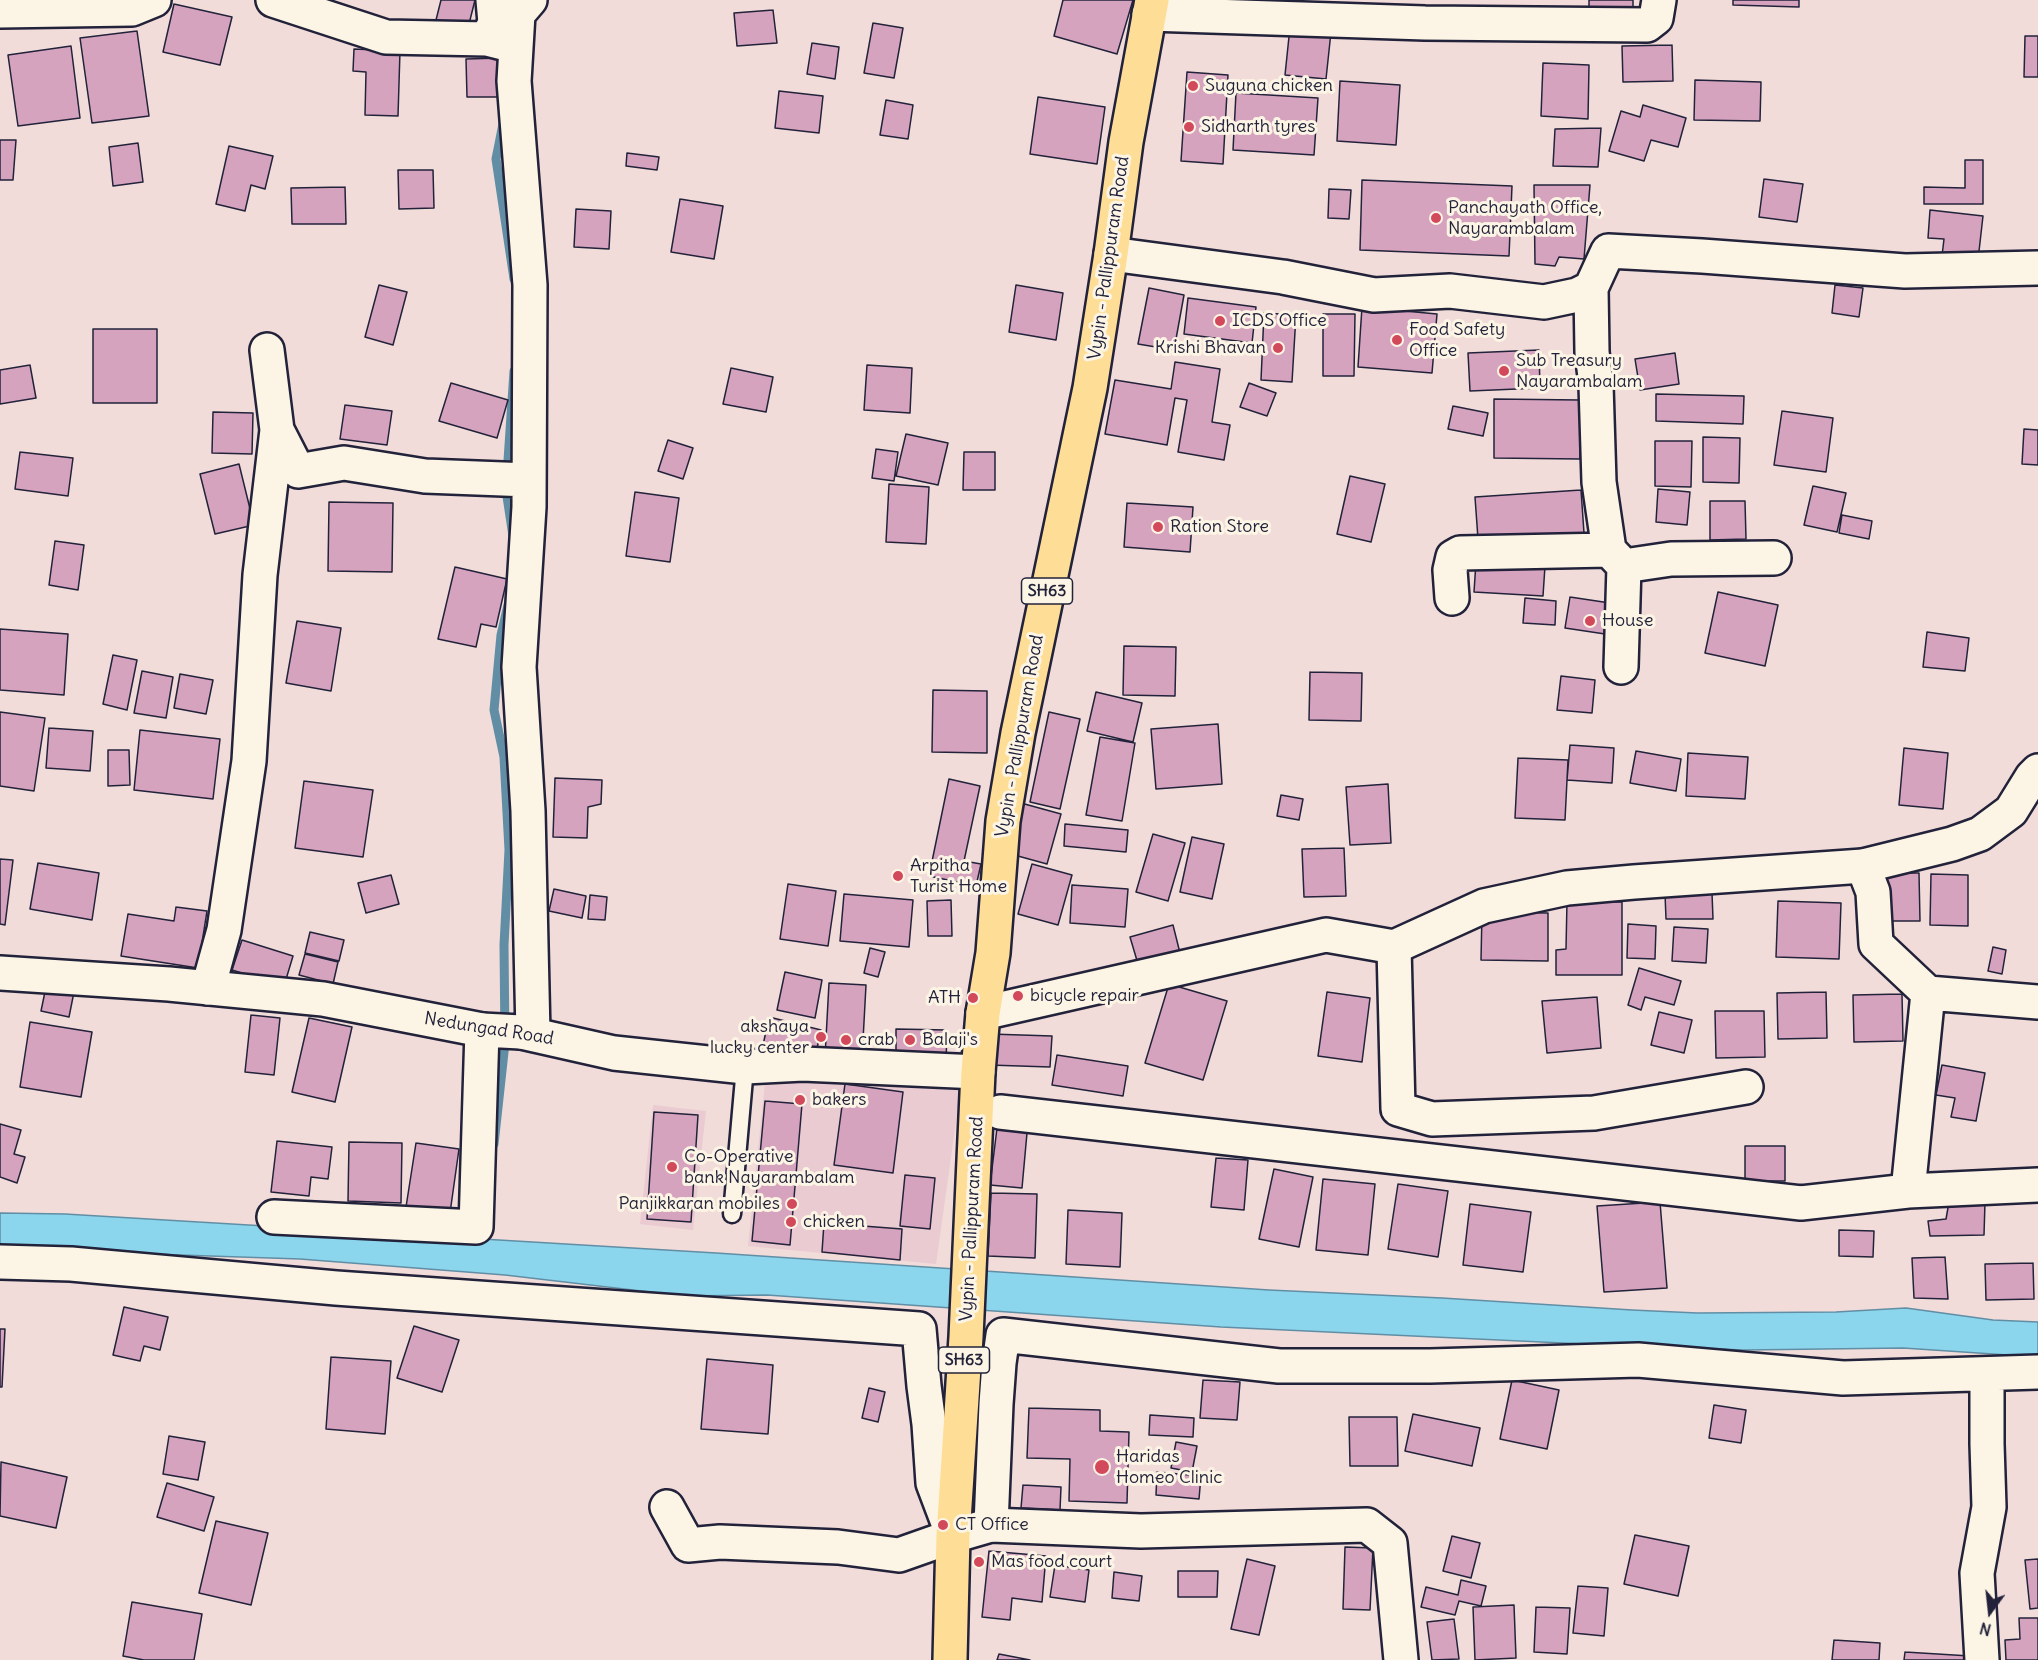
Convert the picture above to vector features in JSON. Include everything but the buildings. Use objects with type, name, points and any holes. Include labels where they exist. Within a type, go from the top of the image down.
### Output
[{"type":"main road","name":"Vypin - Pallippuram Road","points":[[950,1660],[953,1536],[974,1185],[978,1072],[983,1013],[993,953],[995,903],[1005,810],[1018,733],[1090,388],[1126,142],[1150,7]]},
{"type":"street","points":[[0,11],[132,9],[154,0]]},
{"type":"street","points":[[273,0],[386,37],[504,44]]},
{"type":"street","points":[[494,0],[495,24],[504,44],[513,81],[530,285],[514,479],[519,667],[528,811],[527,1033]]},
{"type":"street","points":[[504,44],[518,14],[530,0]]},
{"type":"street","points":[[1150,7],[1340,10],[1647,25],[1656,18],[1659,0]]},
{"type":"street","points":[[1621,667],[1616,558],[1599,482],[1596,385],[1592,352],[1591,288],[1608,251],[1905,272],[2038,268]]},
{"type":"street","points":[[1111,254],[1283,277],[1374,295],[1450,291],[1544,302],[1576,295],[1591,288]]},
{"type":"street","points":[[208,988],[224,930],[249,761],[260,575],[277,430],[267,350]]},
{"type":"street","points":[[277,430],[298,471],[344,463],[425,476],[514,479]]},
{"type":"street","points":[[1452,598],[1450,570],[1453,557],[1460,553],[1671,559],[1774,558]]},
{"type":"street","points":[[983,1013],[1326,935],[1394,947],[1484,906],[1567,888],[1863,866],[1952,844],[1980,834],[2012,811],[2038,771]]},
{"type":"street","points":[[1863,866],[1873,892],[1876,944],[1928,993],[2038,1002]]},
{"type":"street","points":[[1394,947],[1398,1109],[1432,1119],[1594,1113],[1746,1087]]},
{"type":"street","name":"Nedungad Road","points":[[0,973],[323,999],[482,1030],[527,1033],[614,1053],[745,1067],[803,1064],[978,1072]]},
{"type":"street","points":[[1908,1191],[1928,993]]},
{"type":"street","points":[[274,1217],[476,1227],[482,1030]]},
{"type":"street","points":[[1000,1112],[1801,1203],[1908,1191],[2038,1185]]},
{"type":"street","points":[[0,1262],[71,1264],[347,1289],[919,1329],[933,1483],[953,1536]]},
{"type":"street","points":[[991,1525],[997,1394],[1003,1335],[1279,1366],[1430,1366],[1638,1360],[1844,1378],[2038,1372]]},
{"type":"street","points":[[1982,1660],[1977,1573],[1989,1507],[1987,1374]]},
{"type":"street","points":[[667,1507],[688,1545],[720,1542],[827,1546],[899,1556],[991,1525],[1141,1531],[1367,1525],[1390,1543],[1401,1660]]},
{"type":"lane","points":[[732,1214],[745,1067]]},
{"type":"shaded area","points":[[767,1063],[962,1079],[936,1264],[748,1246]]},
{"type":"shaded area","name":"Co-Operative bank Nayarambalam","points":[[653,1105],[706,1111],[693,1230],[640,1224]]},
{"type":"water","points":[[0,1213],[65,1214],[716,1253],[1269,1290],[1632,1310],[1697,1313],[1836,1312],[1906,1308],[1993,1320],[2038,1322],[2038,1357],[1903,1348],[1744,1350],[1221,1327],[767,1295],[684,1296],[505,1275],[300,1259],[0,1249]]},
{"type":"waterway","points":[[503,124],[496,159],[514,279]]},
{"type":"waterway","points":[[513,536],[506,490],[514,371]]},
{"type":"waterway","points":[[494,1144],[505,1043],[504,945],[509,850],[504,757],[494,710],[501,635],[508,605]]},
{"type":"place","name":"Suguna chicken","points":[[1193,86]]},
{"type":"place","name":"Sidharth tyres","points":[[1189,127]]},
{"type":"place","name":"Panchayath Office, Nayarambalam","points":[[1436,218]]},
{"type":"place","name":"ICDS Office","points":[[1220,321]]},
{"type":"place","name":"Food Safety Office","points":[[1397,340]]},
{"type":"place","name":"Krishi Bhavan","points":[[1278,348]]},
{"type":"place","name":"Sub Treasury Nayarambalam","points":[[1504,371]]},
{"type":"place","name":"Ration Store","points":[[1158,527]]},
{"type":"place","name":"House","points":[[1590,621]]},
{"type":"place","name":"Arpitha Turist Home","points":[[898,876]]},
{"type":"place","name":"bicycle repair","points":[[1018,996]]},
{"type":"place","name":"ATH","points":[[973,998]]},
{"type":"place","name":"akshaya lucky center","points":[[821,1037]]},
{"type":"place","name":"crab","points":[[846,1040]]},
{"type":"place","name":"Balaji's","points":[[910,1040]]},
{"type":"place","name":"bakers","points":[[800,1100]]},
{"type":"place","name":"Co-Operative bank Nayarambalam","points":[[672,1167]]},
{"type":"place","name":"Panjikkaran mobiles","points":[[792,1204]]},
{"type":"place","name":"chicken","points":[[791,1222]]},
{"type":"place","name":"Haridas Homeo Clinic","points":[[1102,1467]]},
{"type":"place","name":"CT Office","points":[[943,1525]]},
{"type":"place","name":"Mas food court","points":[[979,1562]]}]
